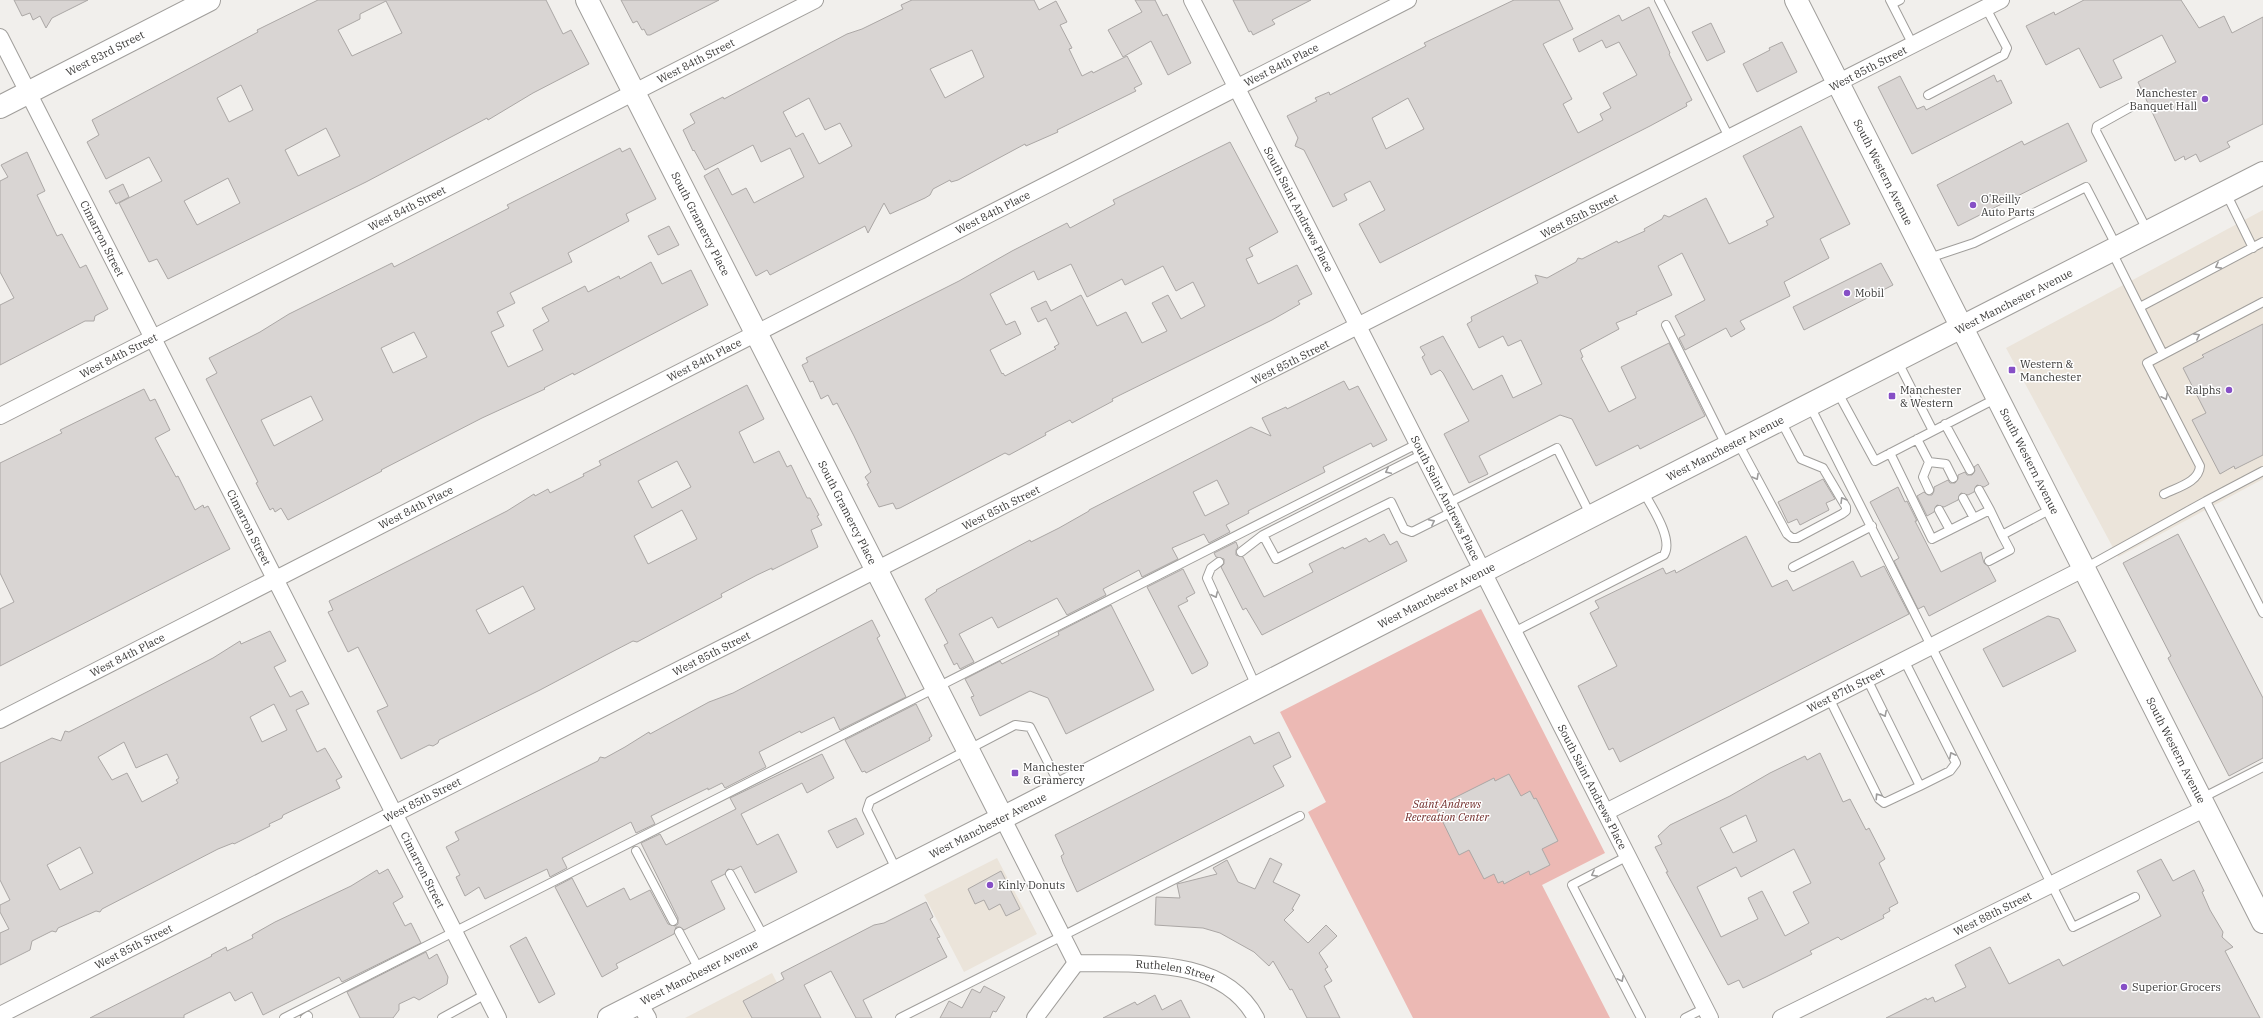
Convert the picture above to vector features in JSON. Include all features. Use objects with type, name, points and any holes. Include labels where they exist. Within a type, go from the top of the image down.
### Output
[{"type":"main road","name":"West 83rd Street","points":[[0,107],[209,0]]},
{"type":"main road","name":"South Gramercy Place","points":[[587,0],[1003,819]]},
{"type":"main road","name":"South Western Avenue","points":[[1796,0],[1999,397],[2202,804],[2263,922]]},
{"type":"main road","name":"West Manchester Avenue","points":[[609,1018],[644,1010],[701,972],[1003,819],[1642,490],[1898,362],[2263,173]]},
{"type":"street","name":"West 84th Street","points":[[0,416],[814,0]]},
{"type":"street","name":"South Saint Andrews Place","points":[[1192,0],[1707,1013]]},
{"type":"street","name":"West 84th Place","points":[[0,720],[275,581],[1408,0]]},
{"type":"street","name":"West 85th Street","points":[[0,1015],[392,813],[1358,328],[1839,84],[2001,0]]},
{"type":"street","name":"Cimarron Street","points":[[0,37],[392,813],[498,1018]]},
{"type":"street","name":"West 87th Street","points":[[1606,812],[2085,568]]},
{"type":"street","name":"West 88th Street","points":[[1781,1018],[2052,884],[2202,804]]},
{"type":"street","name":"South Gramercy Place","points":[[1003,819],[1076,963]]},
{"type":"street","points":[[1035,1018],[1076,963]]},
{"type":"street","name":"Ruthelen Street","points":[[1076,963],[1173,966],[1222,981],[1251,1009],[1256,1018]]},
{"type":"lane","points":[[1659,0],[1730,139]]},
{"type":"lane","points":[[1900,0],[1891,2],[1913,45]]},
{"type":"lane","points":[[1928,95],[2004,55],[2007,48],[1986,8]]},
{"type":"lane","points":[[2131,107],[2097,126],[2096,131],[2149,233]]},
{"type":"lane","points":[[1928,258],[1974,243],[2086,187],[2140,307],[2163,354]]},
{"type":"lane","points":[[2226,193],[2253,248]]},
{"type":"lane","points":[[2140,307],[2263,242]]},
{"type":"lane","points":[[2164,494],[2195,479],[2199,474],[2200,466],[2147,363],[2263,302]]},
{"type":"lane","points":[[1666,325],[1733,445],[1787,534],[1792,538],[1797,538],[1846,511],[1846,507],[1823,468],[1801,459],[1781,421]]},
{"type":"lane","points":[[1898,362],[1933,431]]},
{"type":"lane","points":[[1838,392],[1875,461],[1999,397]]},
{"type":"lane","points":[[1810,406],[1933,646],[2073,927],[2135,897]]},
{"type":"lane","points":[[1945,424],[1970,470]]},
{"type":"lane","points":[[1917,439],[1929,462],[1923,478],[1929,490]]},
{"type":"lane","points":[[1263,535],[1276,559],[1391,502],[1404,529],[1412,532],[1450,507],[1557,448],[1591,517]]},
{"type":"lane","points":[[1241,552],[1263,535],[1420,449]]},
{"type":"lane","points":[[284,1018],[937,688],[1420,449]]},
{"type":"lane","points":[[1890,453],[1932,538],[1990,510]]},
{"type":"lane","points":[[1929,462],[1946,464],[1953,478]]},
{"type":"lane","points":[[2085,568],[2263,471]]},
{"type":"lane","points":[[1514,632],[1664,555],[1668,544],[1664,532],[1642,490]]},
{"type":"lane","points":[[1979,490],[2010,550],[1989,561]]},
{"type":"lane","points":[[1963,498],[1974,518]]},
{"type":"lane","points":[[2206,501],[2263,613]]},
{"type":"lane","points":[[2002,535],[2054,508]]},
{"type":"lane","points":[[1938,510],[1950,530]]},
{"type":"lane","points":[[1793,567],[1872,526]]},
{"type":"lane","points":[[1219,562],[1211,568],[1207,578],[1257,688]]},
{"type":"lane","points":[[1829,698],[1879,799],[1884,803],[1950,771],[1956,763],[1904,660]]},
{"type":"lane","points":[[1866,679],[1920,786]]},
{"type":"lane","points":[[898,872],[867,810],[870,801],[1015,725],[1030,727],[1061,789]]},
{"type":"lane","points":[[2202,804],[2263,766]]},
{"type":"lane","points":[[900,1018],[1300,816]]},
{"type":"lane","points":[[636,851],[673,921]]},
{"type":"lane","points":[[1628,856],[1572,885],[1641,1018]]},
{"type":"lane","points":[[730,874],[765,939]]},
{"type":"lane","points":[[679,932],[701,972]]},
{"type":"lane","points":[[442,1018],[486,994]]},
{"type":"lane","points":[[1685,1018],[1707,1013]]},
{"type":"shaded area","points":[[2263,210],[2263,479],[2118,557],[2006,348]]},
{"type":"shaded area","points":[[997,858],[1037,934],[964,972],[924,895]]},
{"type":"shaded area","points":[[772,973],[795,1018],[685,1018]]},
{"type":"green space","name":"Saint Andrews Recreation Center","points":[[1481,609],[1605,853],[1542,885],[1610,1018],[1413,1018],[1308,812],[1326,802],[1280,712]]},
{"type":"building","points":[[14,0],[88,0],[52,18],[46,28],[40,16],[33,20],[30,13],[22,16]]},
{"type":"building","points":[[318,0],[546,0],[563,34],[571,30],[589,64],[533,93],[488,120],[487,118],[366,182],[168,279],[157,259],[149,262],[119,203],[162,181],[149,157],[106,179],[87,142],[99,135],[92,120],[258,32],[257,30]],"holes":[[[386,1],[402,33],[352,56],[338,30],[360,19],[360,14]],[[241,85],[253,110],[229,122],[217,98]],[[326,128],[340,156],[298,176],[285,150]],[[228,178],[240,203],[197,225],[184,201]]]},
{"type":"building","points":[[621,0],[719,0],[650,35],[647,35],[637,21],[633,23]]},
{"type":"building","points":[[912,0],[1034,0],[1039,10],[1056,1],[1067,22],[1060,25],[1072,48],[1069,49],[1082,76],[1092,71],[1093,73],[1127,56],[1142,84],[1134,88],[1136,91],[1057,130],[1058,132],[1026,146],[1025,144],[958,180],[951,182],[950,180],[933,189],[930,195],[925,198],[890,214],[884,203],[868,233],[865,226],[770,275],[767,270],[756,276],[704,176],[718,168],[732,195],[746,188],[754,203],[804,177],[790,148],[761,162],[753,145],[705,170],[694,150],[693,151],[683,130],[695,123],[690,114],[723,97],[724,99],[847,34],[862,29],[903,9],[901,5]],"holes":[[[972,50],[984,77],[945,98],[930,69]],[[809,98],[825,130],[840,123],[852,146],[819,164],[803,133],[796,137],[783,112]]]},
{"type":"building","points":[[1135,0],[1155,0],[1163,16],[1167,14],[1191,63],[1168,75],[1151,41],[1123,57],[1108,30],[1142,12]]},
{"type":"building","points":[[1233,0],[1311,0],[1272,20],[1275,24],[1253,35],[1251,31],[1249,32]]},
{"type":"building","points":[[1514,0],[1559,0],[1573,29],[1543,44],[1572,99],[1563,104],[1578,133],[1603,120],[1600,114],[1611,108],[1603,93],[1637,75],[1619,42],[1606,48],[1602,40],[1579,52],[1573,39],[1619,15],[1622,21],[1649,7],[1670,53],[1669,54],[1692,100],[1686,103],[1687,106],[1650,126],[1380,263],[1359,224],[1385,210],[1370,181],[1344,194],[1347,200],[1333,207],[1304,150],[1295,146],[1298,138],[1287,116],[1317,101],[1315,98],[1329,92],[1330,95],[1426,46],[1424,43]],"holes":[[[1408,98],[1424,129],[1386,149],[1372,118]]]},
{"type":"building","points":[[2084,0],[2181,0],[2199,28],[2224,16],[2232,33],[2263,17],[2263,124],[2227,142],[2230,147],[2200,162],[2196,154],[2185,160],[2184,156],[2175,161],[2138,82],[2176,62],[2162,35],[2113,60],[2122,78],[2100,88],[2079,48],[2046,65],[2026,26],[2054,12],[2055,15]]},
{"type":"building","points":[[1711,23],[1725,52],[1707,61],[1692,32]]},
{"type":"building","points":[[1782,42],[1797,72],[1757,92],[1743,64]]},
{"type":"building","points":[[1994,75],[1997,82],[2001,80],[2012,103],[1912,154],[1878,87],[1900,76],[1917,109],[1924,106],[1926,110]]},
{"type":"building","points":[[2068,123],[2087,161],[1958,226],[1937,185],[2022,141],[2024,145]]},
{"type":"building","points":[[1801,126],[1850,224],[1820,239],[1829,258],[1784,282],[1790,296],[1740,321],[1745,329],[1731,337],[1726,328],[1685,350],[1679,338],[1685,335],[1675,316],[1705,300],[1682,253],[1658,266],[1672,295],[1636,312],[1637,314],[1616,323],[1619,329],[1580,350],[1583,357],[1581,358],[1609,412],[1636,398],[1621,367],[1669,343],[1705,416],[1640,449],[1638,445],[1596,466],[1572,419],[1560,415],[1479,456],[1488,474],[1469,483],[1444,434],[1469,421],[1443,373],[1440,370],[1431,375],[1422,357],[1425,355],[1420,347],[1443,336],[1473,390],[1502,375],[1513,398],[1542,384],[1521,340],[1508,346],[1503,336],[1479,348],[1467,324],[1472,321],[1471,317],[1538,283],[1535,275],[1547,278],[1576,262],[1578,258],[1582,259],[1617,241],[1618,243],[1645,231],[1644,229],[1662,219],[1664,215],[1669,217],[1706,198],[1729,244],[1768,225],[1766,221],[1774,217],[1743,156]]},
{"type":"building","points":[[1230,142],[1278,232],[1249,248],[1253,256],[1246,259],[1258,284],[1297,265],[1312,294],[1298,301],[1300,304],[1272,320],[1112,399],[1113,401],[1072,423],[1070,420],[1009,455],[1005,453],[900,508],[896,509],[893,503],[879,507],[865,477],[871,472],[854,436],[837,403],[833,405],[828,395],[821,399],[813,381],[810,382],[802,365],[808,362],[806,358],[959,281],[1012,251],[1067,223],[1070,228],[1115,204],[1113,200]],"holes":[[[1071,264],[1087,297],[1122,279],[1125,285],[1163,266],[1176,291],[1193,282],[1205,306],[1181,319],[1168,295],[1152,303],[1167,331],[1142,343],[1126,312],[1097,326],[1081,295],[1051,311],[1046,301],[1031,308],[1038,322],[1046,318],[1059,344],[1054,347],[1056,349],[1005,376],[1003,373],[1002,374],[990,350],[1021,334],[1015,321],[1006,325],[990,294],[1034,271],[1038,280]]]},
{"type":"building","points":[[620,148],[622,152],[630,148],[656,199],[626,214],[629,221],[568,253],[572,262],[510,293],[515,303],[497,312],[504,326],[491,332],[508,367],[543,350],[533,330],[549,321],[542,308],[585,286],[588,292],[619,276],[620,279],[651,262],[662,284],[691,270],[708,305],[574,375],[573,373],[544,388],[545,389],[482,418],[288,520],[281,508],[275,512],[273,508],[270,510],[256,483],[258,482],[206,379],[217,373],[209,358],[260,332],[289,314],[392,263],[394,267],[509,208],[507,205]],"holes":[[[414,332],[427,357],[393,373],[381,348]],[[311,396],[323,420],[274,446],[261,420]]]},
{"type":"building","points":[[27,152],[45,191],[37,195],[57,236],[62,234],[80,268],[86,265],[108,309],[95,316],[94,321],[85,321],[0,365],[0,305],[14,298],[0,272],[0,181],[8,177],[1,165]]},
{"type":"building","points":[[123,184],[129,197],[116,204],[109,191]]},
{"type":"building","points":[[669,226],[679,245],[658,255],[648,236]]},
{"type":"building","points":[[1881,263],[1893,285],[1804,330],[1793,307]]},
{"type":"building","name":"Ralphs","points":[[2263,324],[2263,455],[2235,469],[2234,466],[2220,474],[2192,420],[2206,413],[2183,368],[2204,357],[2202,355]]},
{"type":"building","points":[[1344,381],[1349,390],[1358,386],[1387,440],[1373,447],[1371,443],[1323,467],[1325,472],[1248,511],[1249,513],[1226,525],[1230,532],[1209,543],[1204,534],[1172,548],[1178,559],[1142,577],[1139,570],[1103,589],[1106,595],[1067,615],[1057,598],[998,628],[992,617],[959,634],[974,662],[960,669],[957,663],[954,665],[944,645],[948,643],[925,599],[937,591],[936,590],[1030,540],[1031,542],[1059,528],[1089,510],[1251,427],[1271,436],[1262,418],[1286,407],[1287,409]],"holes":[[[1217,480],[1229,504],[1205,516],[1193,492]]]},
{"type":"building","points":[[747,385],[764,419],[739,432],[754,463],[779,451],[787,467],[791,465],[807,498],[810,498],[819,515],[817,516],[822,525],[811,530],[818,547],[772,570],[772,568],[757,575],[721,594],[722,597],[637,642],[633,641],[540,690],[439,740],[438,743],[433,746],[429,745],[401,759],[377,711],[388,706],[358,647],[348,652],[328,612],[333,610],[329,601],[507,511],[534,494],[535,496],[548,489],[550,493],[584,476],[583,474],[601,465],[599,461]],"holes":[[[677,461],[691,487],[652,508],[638,481]],[[682,510],[697,539],[648,564],[634,536]],[[523,586],[535,609],[489,634],[476,610]]]},
{"type":"building","points":[[144,389],[150,401],[155,399],[170,430],[155,438],[176,477],[178,476],[195,510],[203,505],[204,508],[208,506],[230,549],[0,666],[0,609],[14,602],[0,573],[0,463],[62,433],[60,430]]},
{"type":"building","points":[[1978,464],[1989,484],[1984,487],[1977,485],[1974,492],[1968,495],[1961,493],[1958,500],[1944,507],[1937,505],[1934,512],[1927,516],[1917,496],[1924,492],[1928,495],[1932,495],[1934,487],[1948,480],[1950,483],[1955,483],[1958,479],[1958,475],[1965,472],[1967,475],[1972,475],[1975,471],[1974,467]]},
{"type":"building","points":[[1823,479],[1835,499],[1826,503],[1829,510],[1800,525],[1797,519],[1788,523],[1778,502]]},
{"type":"building","points":[[1898,487],[1905,502],[1907,501],[1917,521],[1915,521],[1941,572],[1981,552],[1984,563],[1988,566],[1996,581],[1929,616],[1924,606],[1918,609],[1894,561],[1899,558],[1870,502]]},
{"type":"building","points":[[1384,534],[1390,545],[1397,541],[1407,561],[1262,635],[1246,608],[1243,610],[1221,567],[1224,564],[1224,559],[1216,557],[1214,553],[1236,542],[1238,547],[1236,550],[1236,555],[1243,557],[1264,597],[1313,572],[1309,564],[1343,547],[1344,549],[1366,538],[1369,542]]},
{"type":"building","points":[[2178,534],[2263,698],[2263,758],[2229,776],[2168,658],[2171,656],[2123,563]]},
{"type":"building","points":[[1746,536],[1772,587],[1787,580],[1793,591],[1853,561],[1861,577],[1884,566],[1909,614],[1620,762],[1613,748],[1609,750],[1578,686],[1617,666],[1590,613],[1599,608],[1595,601],[1663,568],[1666,574],[1675,570],[1676,573]]},
{"type":"building","points":[[1183,569],[1195,593],[1186,598],[1188,601],[1178,606],[1208,663],[1207,666],[1192,674],[1147,587]]},
{"type":"building","points":[[1111,605],[1154,690],[1066,734],[1048,698],[1030,691],[980,716],[971,697],[974,696],[965,679],[1000,661],[1002,664],[1059,635],[1058,632]]},
{"type":"building","points":[[2048,616],[2059,619],[2076,651],[2003,687],[1983,649]]},
{"type":"building","points":[[872,620],[880,636],[877,638],[906,697],[840,730],[834,717],[801,733],[800,731],[759,752],[766,767],[725,788],[722,783],[708,790],[708,788],[651,816],[655,824],[636,833],[631,822],[562,858],[567,868],[550,877],[547,869],[485,899],[479,887],[465,896],[456,877],[460,875],[446,847],[459,840],[455,832],[598,761],[600,757],[605,758],[649,732],[650,734],[709,702],[733,693]]},
{"type":"building","points":[[270,631],[286,661],[274,667],[290,697],[302,691],[309,704],[296,710],[317,752],[325,748],[342,777],[336,780],[340,788],[283,815],[282,818],[269,824],[270,826],[234,844],[233,843],[218,849],[102,909],[100,912],[96,911],[58,928],[56,932],[52,931],[32,941],[30,950],[0,965],[0,933],[9,929],[0,912],[0,905],[10,900],[0,880],[0,763],[52,738],[61,741],[65,731],[69,732],[213,658],[240,641],[241,644]],"holes":[[[274,704],[287,730],[262,742],[250,717]],[[124,742],[136,768],[167,754],[179,778],[176,780],[178,783],[142,802],[127,773],[112,780],[98,757]],[[80,847],[93,873],[60,890],[47,865]]]},
{"type":"building","points":[[916,704],[932,736],[929,738],[930,740],[866,773],[865,771],[862,772],[845,740]]},
{"type":"building","points":[[1279,732],[1291,757],[1273,766],[1284,786],[1077,892],[1063,862],[1061,856],[1064,854],[1055,835],[1250,736],[1254,744]]},
{"type":"building","points":[[1820,753],[1843,802],[1850,799],[1866,830],[1869,828],[1885,859],[1879,863],[1898,903],[1889,908],[1890,911],[1883,915],[1884,918],[1841,940],[1838,937],[1810,951],[1812,954],[1766,977],[1743,988],[1739,980],[1728,985],[1666,872],[1668,872],[1655,847],[1662,844],[1658,836],[1670,825],[1730,796],[1770,773],[1805,756],[1807,760]],"holes":[[[1746,815],[1757,841],[1733,853],[1720,828]],[[1794,849],[1811,883],[1793,892],[1809,923],[1785,936],[1762,891],[1748,898],[1758,919],[1721,937],[1697,887],[1736,867],[1741,877]]]},
{"type":"building","points":[[822,754],[834,778],[807,793],[802,783],[741,814],[757,845],[778,834],[797,872],[755,893],[741,866],[733,870],[728,869],[725,874],[711,881],[725,909],[684,930],[680,927],[676,927],[674,934],[616,964],[618,968],[602,977],[555,887],[572,878],[587,907],[624,888],[630,900],[650,890],[668,924],[675,926],[678,924],[678,918],[641,843],[660,834],[666,845],[736,809],[730,798]]},
{"type":"building","points":[[1509,774],[1521,796],[1530,791],[1534,799],[1536,798],[1558,841],[1542,849],[1550,865],[1530,875],[1529,871],[1504,884],[1503,881],[1498,883],[1494,874],[1484,879],[1469,850],[1459,855],[1437,810],[1451,803],[1450,800],[1494,778],[1495,781]]},
{"type":"building","points":[[856,818],[864,834],[837,848],[828,831]]},
{"type":"building","points":[[1270,858],[1282,864],[1273,882],[1300,895],[1292,909],[1294,910],[1284,920],[1308,943],[1326,925],[1337,936],[1319,953],[1328,967],[1325,969],[1332,981],[1324,986],[1340,1018],[1307,1018],[1292,989],[1290,990],[1273,961],[1269,966],[1254,952],[1220,933],[1203,928],[1155,925],[1156,897],[1180,898],[1177,884],[1217,874],[1213,868],[1227,860],[1238,882],[1255,889]]},
{"type":"building","points":[[2161,859],[2173,881],[2194,870],[2204,891],[2202,892],[2210,910],[2223,932],[2222,937],[2233,947],[2225,951],[2260,1018],[1886,1018],[1926,998],[1927,1000],[1933,997],[1935,1002],[1966,987],[1955,965],[1990,947],[2009,984],[2059,959],[2063,966],[2161,916],[2137,871]]},
{"type":"building","points":[[388,869],[403,897],[393,903],[405,926],[411,923],[421,943],[342,982],[339,977],[263,1015],[252,992],[235,1001],[230,992],[184,1015],[184,1018],[90,1018],[212,956],[211,955],[226,947],[227,951],[253,938],[252,935],[275,922],[351,886],[377,870],[379,874]]},
{"type":"building","points":[[1001,871],[1020,909],[1006,916],[1000,904],[989,910],[984,900],[975,904],[968,889]]},
{"type":"building","points":[[926,902],[933,917],[930,919],[940,937],[937,938],[947,957],[863,1000],[872,1018],[856,1018],[831,971],[804,985],[821,1018],[752,1018],[743,1001],[784,979],[781,973],[874,925],[884,923]]},
{"type":"building","points":[[526,937],[555,994],[539,1003],[510,946]]},
{"type":"building","points":[[426,952],[429,959],[437,954],[448,977],[447,984],[419,1000],[414,997],[399,1004],[399,1010],[393,1018],[360,1018],[347,992]]},
{"type":"building","points":[[984,986],[1005,997],[996,1012],[993,1011],[990,1018],[940,1018],[949,1001],[962,1008],[972,989],[980,993]]},
{"type":"building","points":[[1155,995],[1162,1010],[1181,1000],[1190,1018],[1103,1018],[1135,1002],[1137,1005]]},
{"type":"place","name":"Manchester Banquet Hall","points":[[2205,99]]},
{"type":"place","name":"O'Reilly Auto Parts","points":[[1973,205]]},
{"type":"place","name":"Mobil","points":[[1847,293]]},
{"type":"place","name":"Western & Manchester","points":[[2012,370]]},
{"type":"place","name":"Ralphs","points":[[2229,390]]},
{"type":"place","name":"Manchester & Western","points":[[1892,396]]},
{"type":"place","name":"Manchester & Gramercy","points":[[1015,773]]},
{"type":"place","name":"Kinly Donuts","points":[[990,885]]},
{"type":"place","name":"Superior Grocers","points":[[2124,987]]}]
